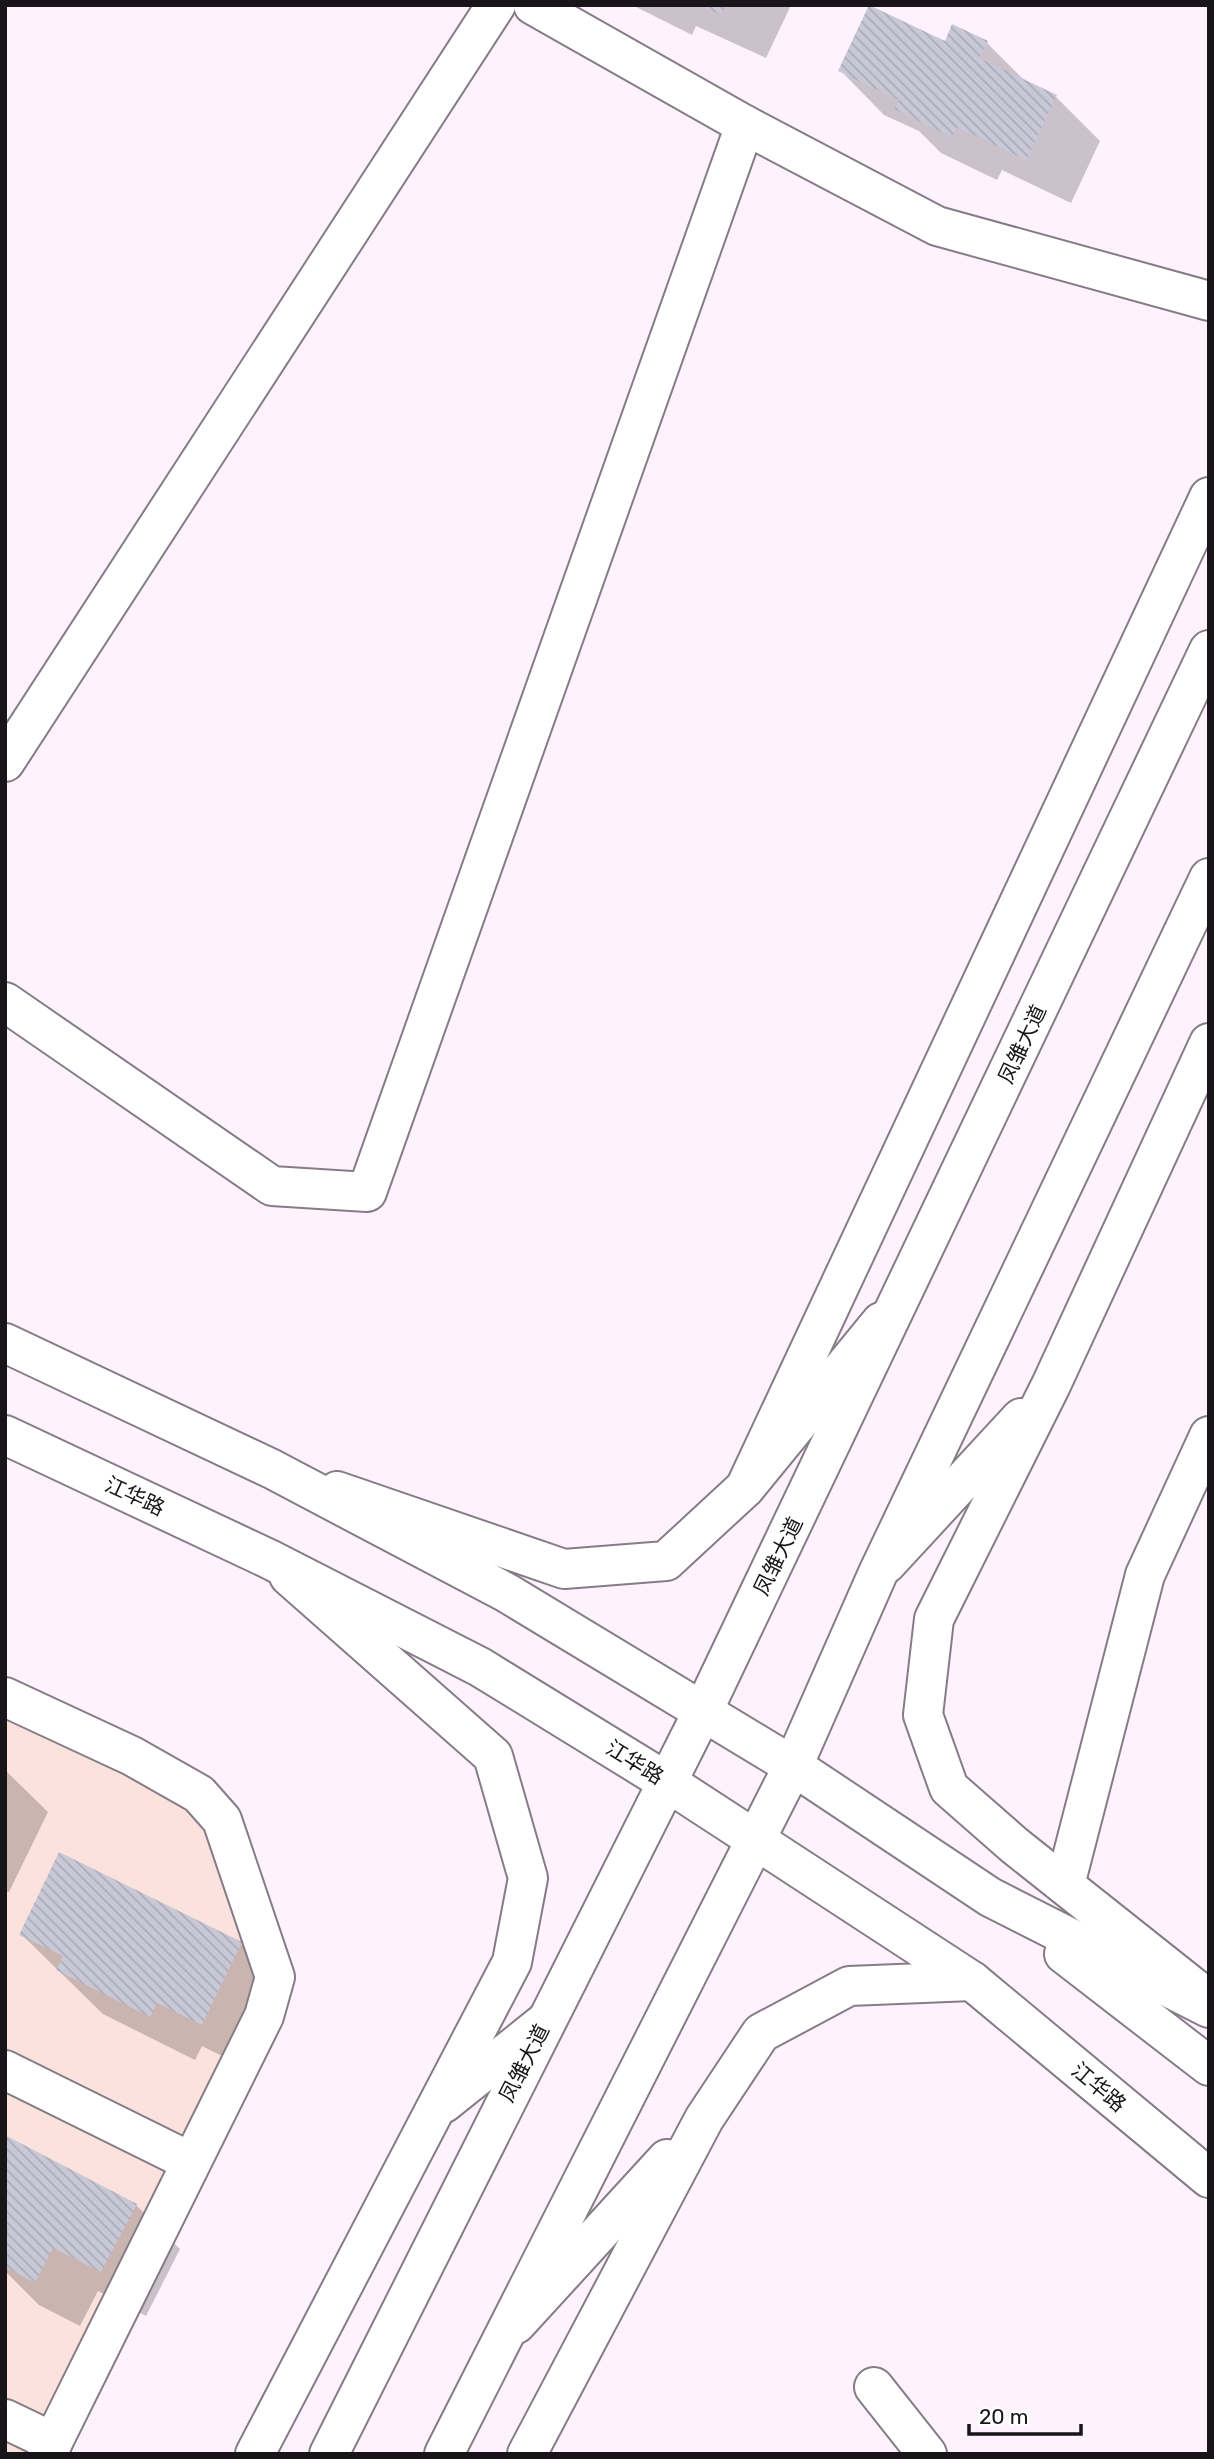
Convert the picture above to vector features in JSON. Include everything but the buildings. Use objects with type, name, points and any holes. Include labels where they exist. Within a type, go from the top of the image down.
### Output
[{"type":"street","points":[[5,762],[496,5]]},
{"type":"street","points":[[533,5],[745,125],[937,226],[1209,302]]},
{"type":"street","points":[[5,1002],[272,1186],[367,1192],[745,125]]},
{"type":"street","points":[[745,1488],[1209,497]]},
{"type":"street","name":"凤雏大道","points":[[329,2454],[703,1711],[1209,650]]},
{"type":"street","points":[[444,2454],[754,1837],[793,1766],[878,1573],[1209,878]]},
{"type":"street","points":[[1209,1043],[1051,1385],[934,1619],[923,1715],[949,1788],[1209,2000]]},
{"type":"street","points":[[272,1468],[564,1569],[666,1561],[745,1488],[902,1296]]},
{"type":"street","points":[[5,1343],[272,1468],[507,1593],[793,1766],[990,1897],[1209,2066]]},
{"type":"street","points":[[878,1573],[1051,1385]]},
{"type":"street","name":"江华路","points":[[5,1435],[269,1559],[480,1667],[667,1782],[972,1981],[1209,2178]]},
{"type":"street","points":[[1065,1885],[1145,1575],[1209,1436]]},
{"type":"street","points":[[255,2454],[512,1962],[528,1878],[493,1756],[269,1559]]},
{"type":"street","points":[[5,1698],[132,1756],[199,1794],[222,1821],[275,1977],[264,2016],[50,2448],[5,2419]]},
{"type":"street","points":[[990,1897],[1209,2008]]},
{"type":"street","points":[[527,2454],[704,2119],[761,2033],[849,1986],[972,1981]]},
{"type":"street","points":[[432,2113],[545,2022]]},
{"type":"street","points":[[5,2070],[191,2162]]},
{"type":"street","points":[[506,2335],[704,2119]]},
{"type":"street","points":[[874,2388],[927,2454]]},
{"type":"shaded area","points":[[5,1697],[199,1795],[275,1977],[47,2454],[5,2454]]}]
